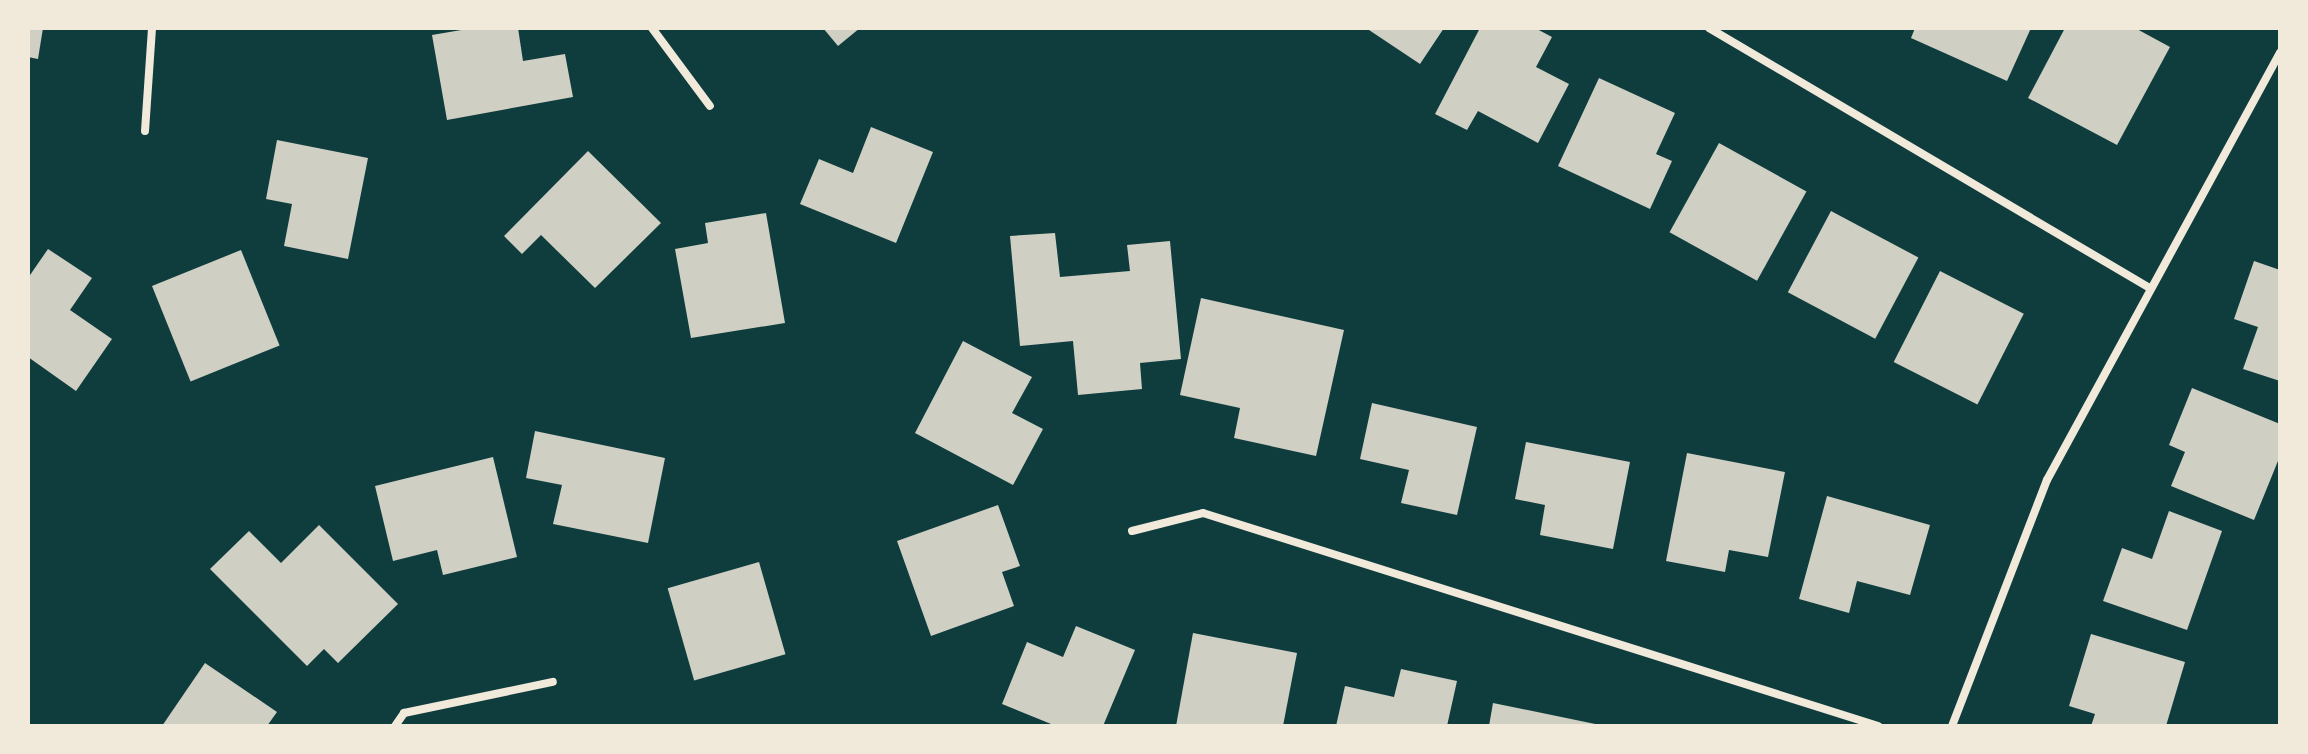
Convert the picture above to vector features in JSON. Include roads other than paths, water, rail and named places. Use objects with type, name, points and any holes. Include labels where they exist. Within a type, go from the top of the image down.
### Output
[{"type":"street","points":[[145,131],[152,28]]},
{"type":"street","points":[[652,28],[710,106]]},
{"type":"street","points":[[1709,28],[2148,287]]},
{"type":"street","points":[[1952,726],[2047,480],[2148,287],[2280,52]]},
{"type":"street","points":[[1132,531],[1203,513],[1878,726]]},
{"type":"street","points":[[395,726],[404,713],[553,682]]}]
